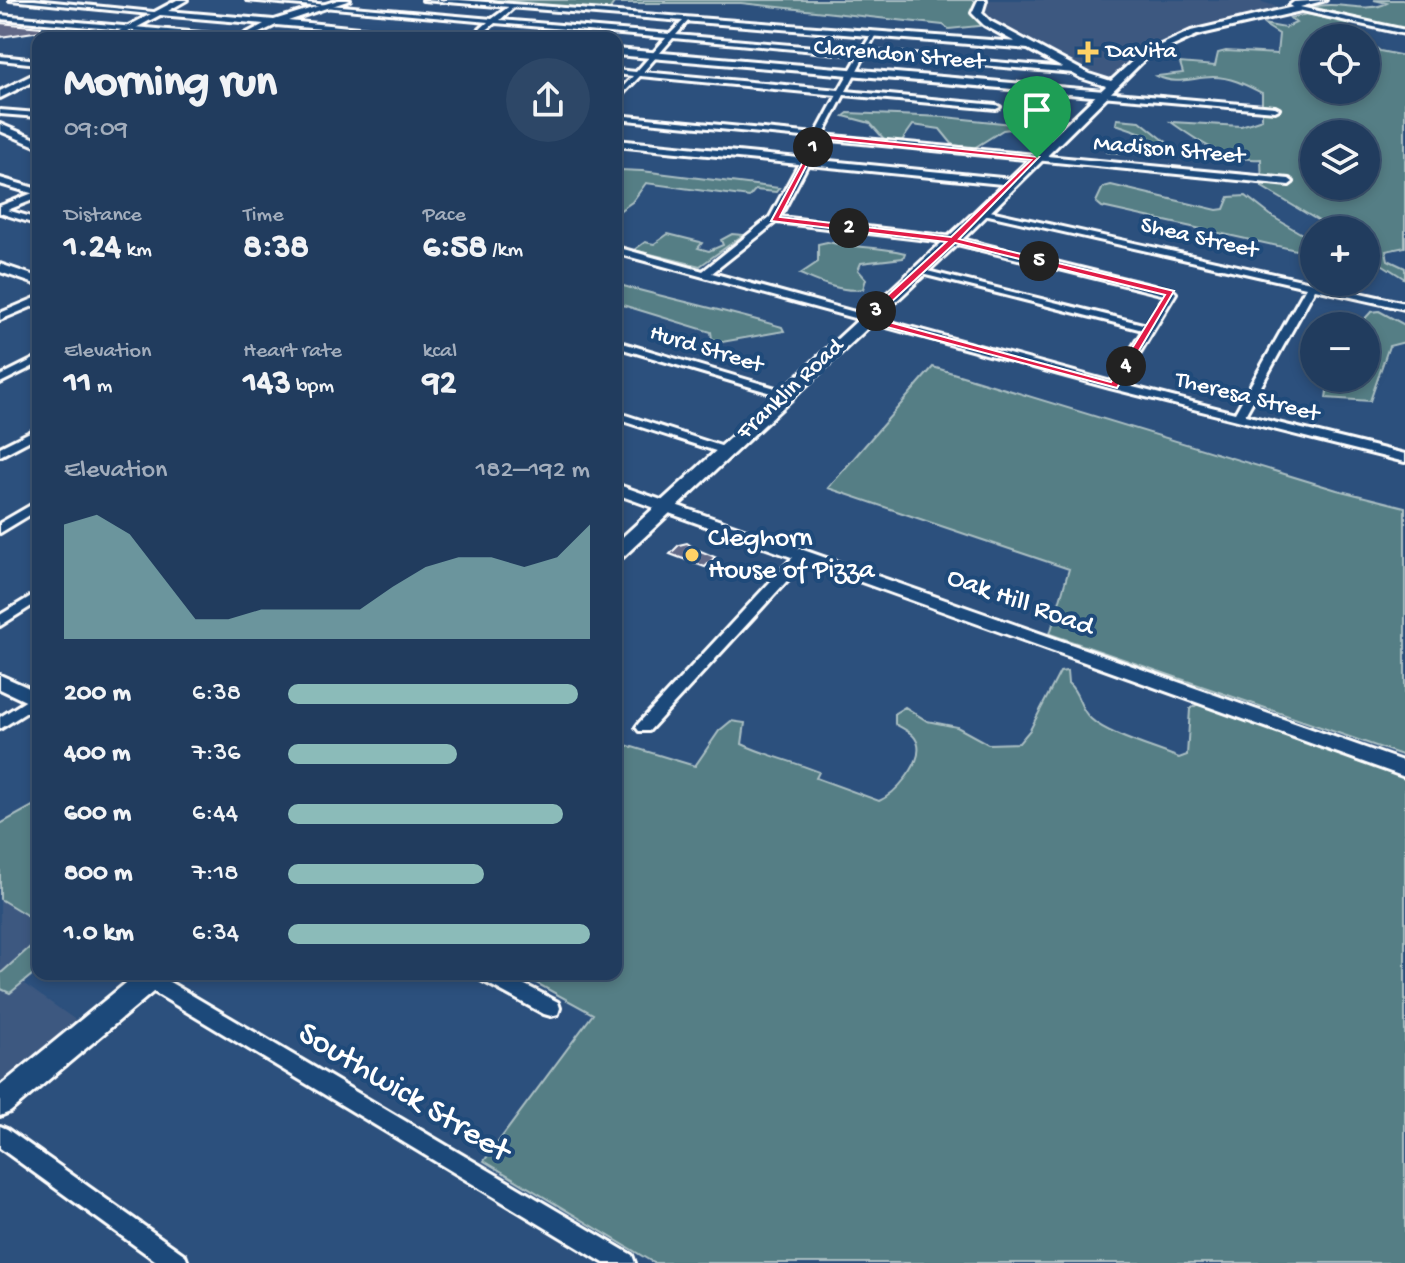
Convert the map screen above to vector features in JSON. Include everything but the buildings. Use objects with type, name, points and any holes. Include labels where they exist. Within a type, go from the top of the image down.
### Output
[{"type":"main road","points":[[982,0],[978,9],[980,18],[1108,89]]},
{"type":"main road","name":"Franklin Road","points":[[622,548],[984,211],[1142,57],[1165,44],[1317,1]]},
{"type":"main road","points":[[0,1103],[149,980]]},
{"type":"street","points":[[11,2],[20,0],[384,32]]},
{"type":"street","points":[[123,32],[183,0]]},
{"type":"street","points":[[250,0],[599,32]]},
{"type":"street","points":[[255,32],[346,0]]},
{"type":"street","points":[[427,0],[1029,46]]},
{"type":"street","points":[[480,32],[511,7]]},
{"type":"street","points":[[1290,7],[1405,32]]},
{"type":"street","points":[[0,17],[164,32]]},
{"type":"street","points":[[622,92],[685,21]]},
{"type":"street","points":[[622,34],[1074,71]]},
{"type":"street","points":[[705,274],[774,219],[872,36]]},
{"type":"street","name":"Clarendon Street","points":[[622,52],[1108,89],[1275,109]]},
{"type":"street","points":[[0,58],[32,61]]},
{"type":"street","points":[[622,73],[996,107]]},
{"type":"street","points":[[0,95],[32,78]]},
{"type":"street","points":[[0,82],[32,85]]},
{"type":"street","points":[[0,112],[32,115]]},
{"type":"street","name":"Madison Street","points":[[622,118],[1289,182]]},
{"type":"street","points":[[0,127],[32,141]]},
{"type":"street","points":[[622,144],[1012,182]]},
{"type":"street","points":[[0,181],[32,191]]},
{"type":"street","points":[[1,210],[32,196]]},
{"type":"street","points":[[1,210],[32,220]]},
{"type":"street","name":"Shea Street","points":[[984,211],[1300,282]]},
{"type":"street","points":[[774,219],[953,240],[1171,293],[1114,386]]},
{"type":"street","name":"Theresa Street","points":[[622,252],[1114,386],[1405,458]]},
{"type":"street","points":[[0,268],[32,279]]},
{"type":"street","points":[[919,272],[1148,328]]},
{"type":"street","points":[[1238,418],[1306,296]]},
{"type":"street","name":"Shea Street","points":[[1361,296],[1405,306]]},
{"type":"street","points":[[0,317],[32,303]]},
{"type":"street","name":"Hurd Street","points":[[622,346],[785,394]]},
{"type":"street","points":[[0,380],[32,363]]},
{"type":"street","points":[[622,417],[726,451]]},
{"type":"street","points":[[0,452],[32,434]]},
{"type":"street","name":"Oak Hill Road","points":[[622,491],[1405,770]]},
{"type":"street","points":[[0,529],[32,509]]},
{"type":"street","points":[[644,727],[802,556]]},
{"type":"street","points":[[0,621],[32,600]]},
{"type":"street","points":[[0,681],[32,697]]},
{"type":"street","points":[[0,724],[32,702]]},
{"type":"street","name":"Southwick Street","points":[[158,980],[624,1263]]},
{"type":"street","points":[[498,980],[551,1008]]},
{"type":"street","points":[[0,1136],[177,1263]]},
{"type":"shaded area","points":[[989,0],[1256,0],[1278,7],[1157,42],[1136,53],[1108,81],[1087,74],[988,20],[984,13]]},
{"type":"shaded area","points":[[0,869],[32,888],[32,975],[23,983],[77,1021],[0,1085]]},
{"type":"green space","points":[[427,0],[982,0],[978,9],[989,25],[949,29],[943,25],[741,3],[614,3],[606,14]]},
{"type":"green space","points":[[1374,0],[1405,0],[1405,31],[1313,7],[1370,7],[1387,3]]},
{"type":"green space","points":[[1307,14],[1349,24],[1300,24],[1300,104],[1380,104],[1380,51],[1405,56],[1405,247],[1386,251],[1388,260],[1405,268],[1405,279],[1380,263],[1380,216],[1311,216],[1262,187],[1261,159],[1224,154],[1171,122],[1241,126],[1262,119],[1262,93],[1244,84],[1220,77],[1178,81],[1157,76],[1183,73],[1180,63],[1215,66],[1218,53],[1226,51],[1277,54],[1279,34],[1263,24],[1285,28],[1296,23],[1290,18]]},
{"type":"green space","points":[[848,113],[945,117],[1012,124],[1018,128],[1003,130],[974,148],[953,145],[940,129],[913,125],[901,142],[884,139],[870,123],[844,116]]},
{"type":"green space","points":[[1117,119],[1140,121],[1184,156],[1107,152],[1107,147],[1148,139],[1145,134],[1116,124]]},
{"type":"green space","points":[[622,170],[779,188],[776,192],[755,190],[749,197],[646,183],[632,202],[622,209]]},
{"type":"green space","points":[[1111,185],[1217,210],[1224,209],[1229,197],[1246,196],[1300,233],[1300,251],[1102,207],[1096,202],[1103,187]]},
{"type":"green space","points":[[668,234],[700,242],[698,248],[709,251],[723,245],[721,240],[732,234],[743,235],[700,266],[634,250],[645,242],[654,244]]},
{"type":"green space","points":[[827,242],[905,253],[903,258],[861,263],[858,270],[866,279],[863,289],[847,289],[800,274],[818,262],[818,244]]},
{"type":"green space","points":[[622,286],[782,327],[784,331],[722,342],[712,339],[711,332],[622,305]]},
{"type":"green space","points":[[1379,311],[1405,325],[1405,342],[1389,346],[1380,372],[1380,312],[1371,312]]},
{"type":"green space","points":[[933,367],[1337,490],[1405,507],[1405,756],[1050,634],[1069,569],[828,488]]},
{"type":"green space","points":[[1327,392],[1373,392],[1370,401],[1326,398]]},
{"type":"green space","points":[[1067,671],[1068,683],[1084,710],[1099,725],[1179,758],[1187,755],[1190,709],[1200,703],[1405,778],[1405,1263],[654,1263],[484,1161],[593,1014],[531,980],[622,980],[622,744],[695,766],[719,731],[731,721],[745,723],[742,744],[819,772],[816,778],[879,801],[906,778],[918,753],[915,738],[895,724],[895,713],[905,707],[927,721],[957,727],[988,744],[1019,743],[1030,730],[1060,672]]},
{"type":"green space","points":[[32,806],[32,918],[0,899],[0,824]]},
{"type":"green space","points":[[32,945],[32,975],[10,993],[1,989],[0,974]]},
{"type":"place","name":"DaVita","points":[[1088,52]]},
{"type":"place","name":"Cleghorn House of Pizza","points":[[692,555]]},
{"type":"route","points":[[1037,158],[818,136],[774,219],[953,240],[867,319],[1114,386],[1171,293],[953,240],[1037,158]]}]
